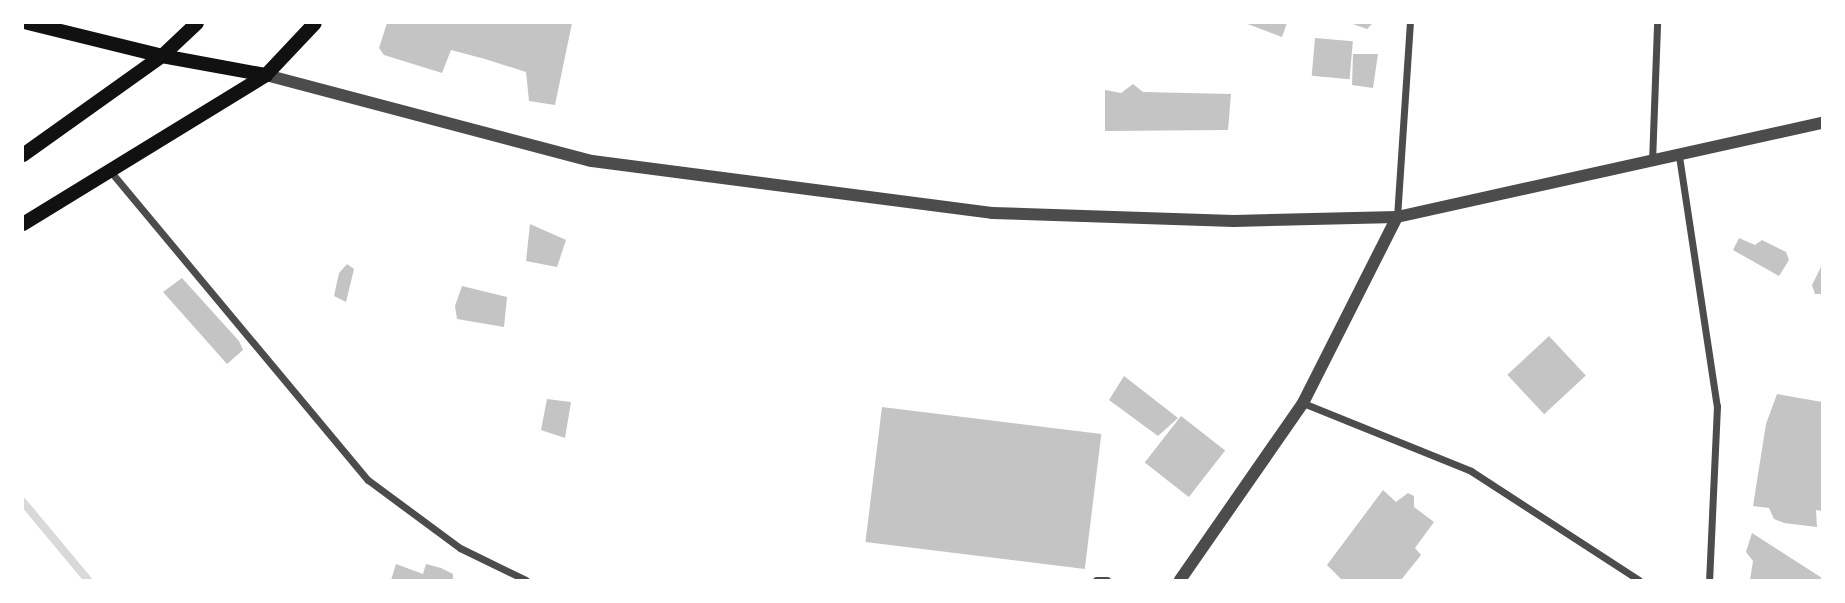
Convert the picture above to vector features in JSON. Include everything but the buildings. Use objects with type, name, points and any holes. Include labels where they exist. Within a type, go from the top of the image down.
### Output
[{"type":"main road","points":[[28,23],[162,56],[266,75]]},
{"type":"main road","points":[[23,155],[162,56],[197,23]]},
{"type":"main road","points":[[23,224],[111,173],[266,75],[315,23]]},
{"type":"street","points":[[1180,580],[1303,403],[1397,217],[1410,23]]},
{"type":"street","points":[[1652,163],[1657,23]]},
{"type":"street","points":[[266,75],[592,161],[992,213],[1234,221],[1397,217],[1652,163],[1822,123]]},
{"type":"street","points":[[1679,156],[1717,406],[1709,580]]},
{"type":"street","points":[[111,173],[368,480],[460,548],[526,580]]},
{"type":"street","points":[[1303,403],[1471,471],[1639,580]]},
{"type":"street","points":[[1097,580],[1107,580]]},
{"type":"waterway","points":[[23,502],[88,580]]}]
